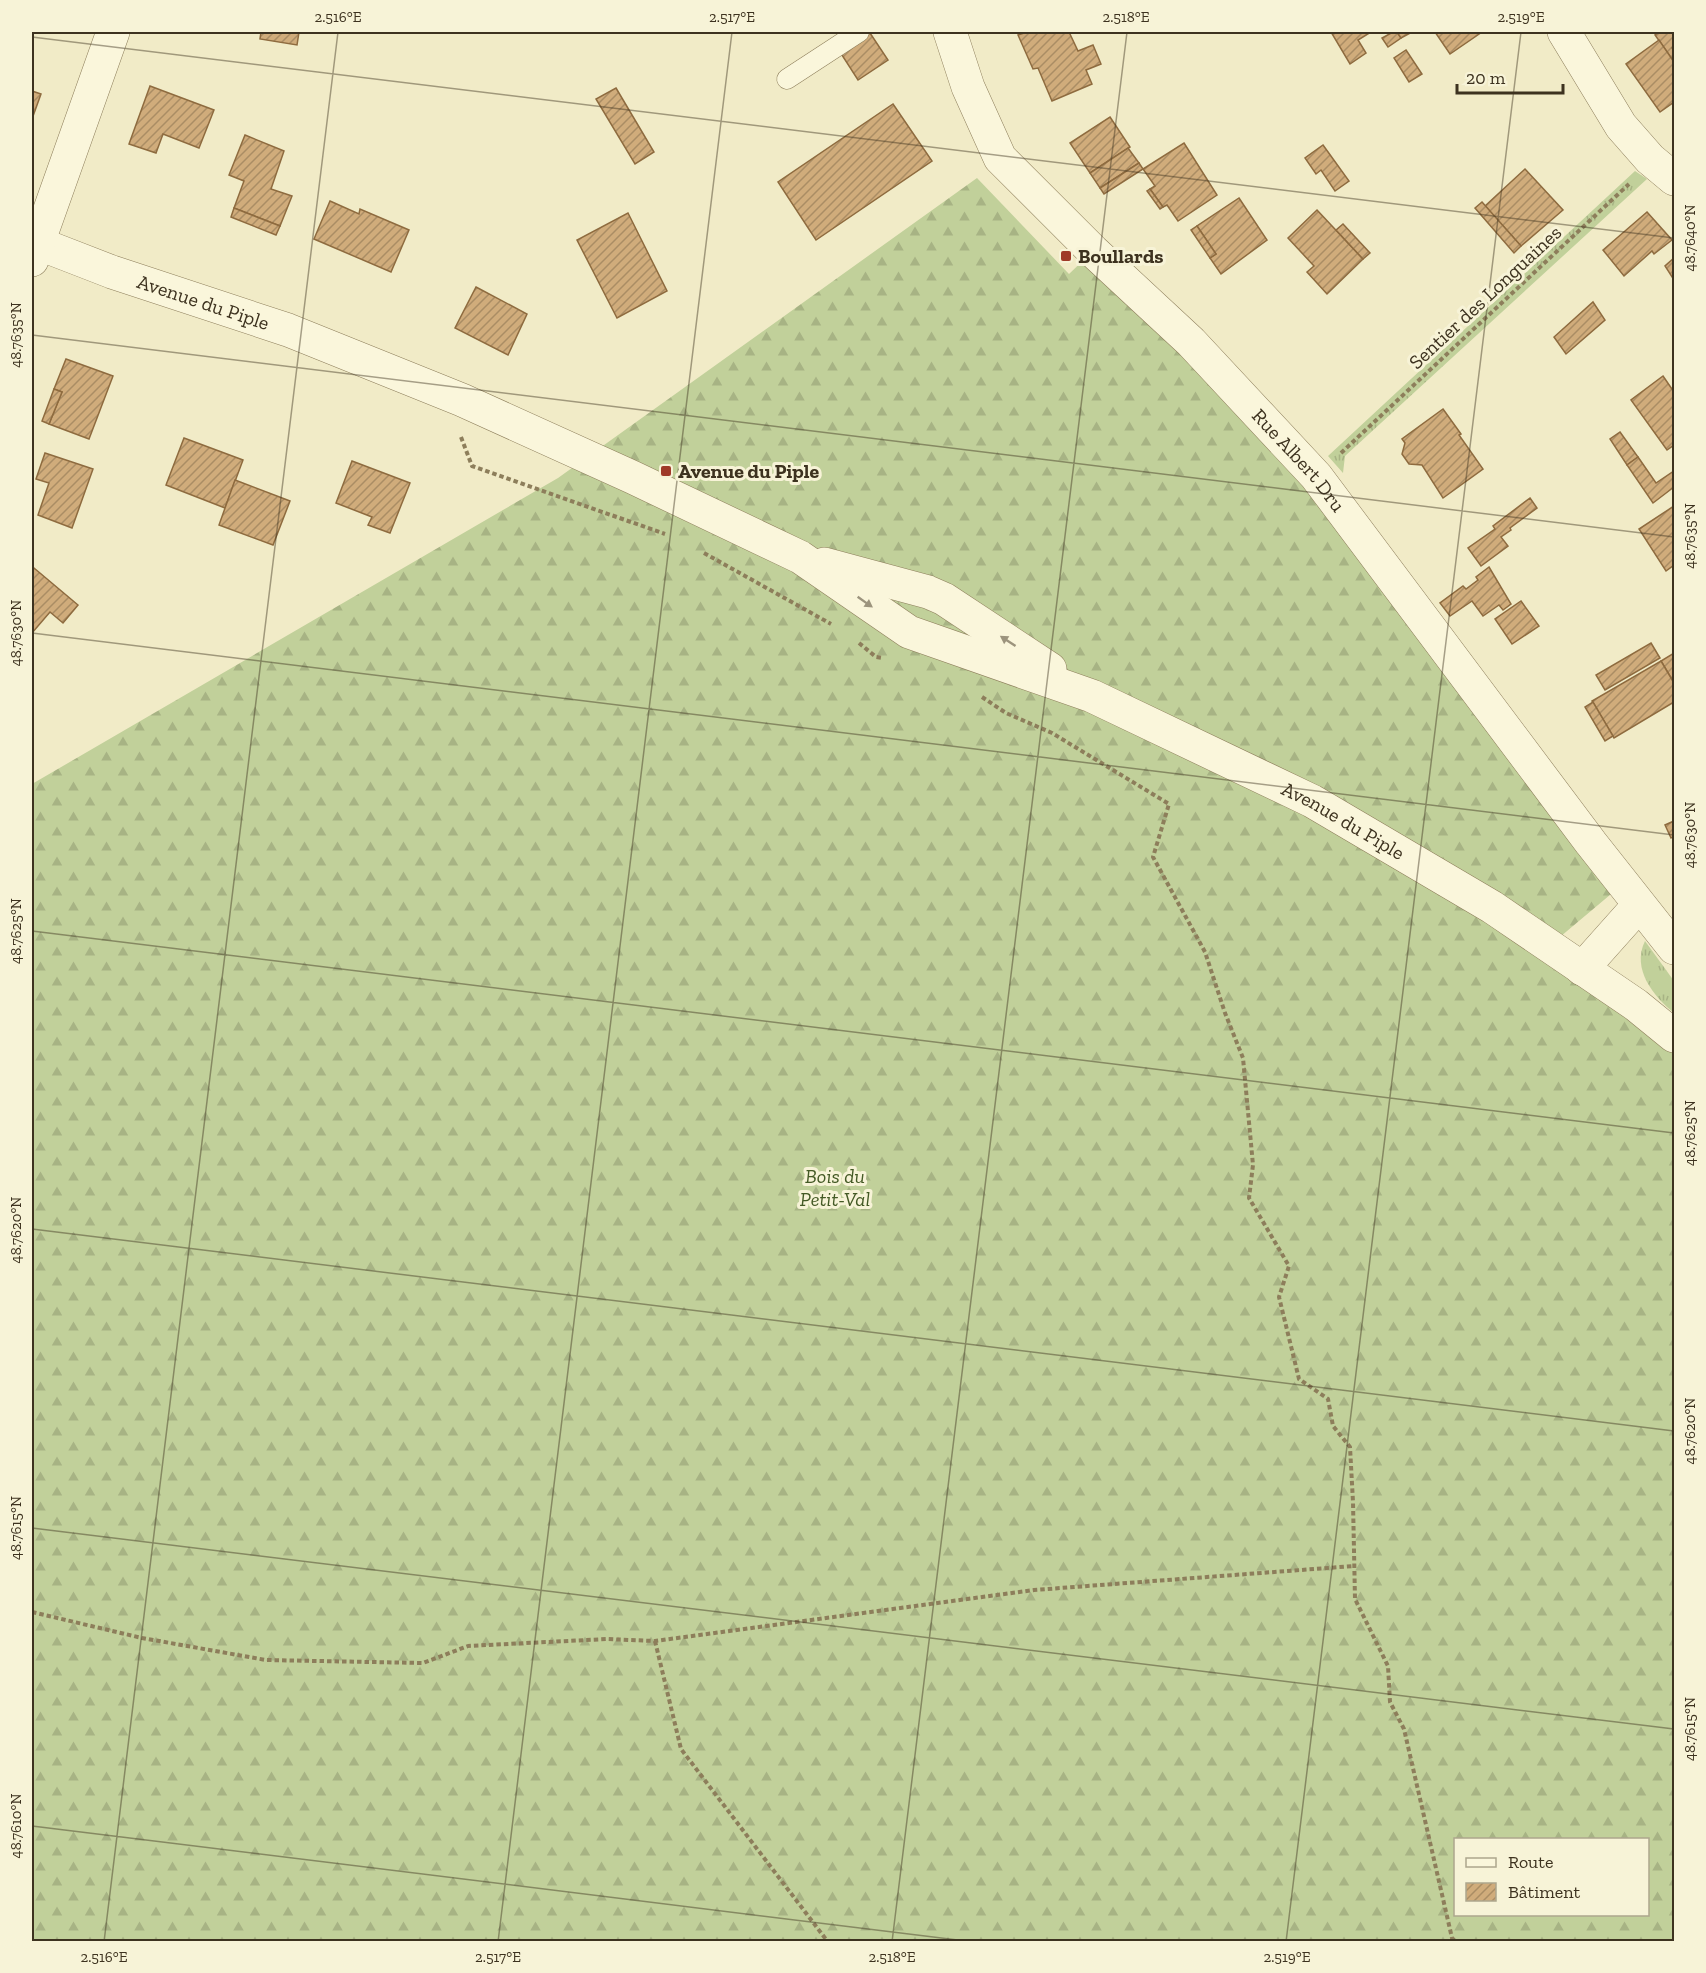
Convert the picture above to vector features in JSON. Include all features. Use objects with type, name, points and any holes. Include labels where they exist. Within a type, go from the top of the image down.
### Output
[{"type":"street","points":[[33,248],[113,32]]},
{"type":"street","name":"Rue Albert Dru","points":[[950,32],[968,87],[1000,158],[1093,251],[1191,342],[1316,476],[1639,905],[1674,948]]},
{"type":"street","points":[[1564,32],[1621,126],[1662,169]]},
{"type":"street","name":"Avenue du Piple","points":[[33,248],[288,330],[462,400],[632,477],[800,557],[909,632],[1092,696],[1312,801],[1492,907],[1582,969]]},
{"type":"street","name":"Avenue du Piple","points":[[800,557],[928,592],[944,599],[1092,696]]},
{"type":"street","points":[[1639,905],[1582,969],[1636,1005],[1674,1036]]},
{"type":"lane","points":[[787,79],[859,32]]},
{"type":"path","name":"Sentier des Longuaines","points":[[1316,476],[1631,182],[1662,169]]},
{"type":"path","points":[[459,432],[472,466],[670,536]]},
{"type":"path","points":[[701,551],[835,626]]},
{"type":"path","points":[[852,638],[876,657],[887,658]]},
{"type":"path","points":[[978,694],[1006,713],[1052,733],[1169,804],[1154,857],[1205,952],[1243,1058],[1253,1165],[1249,1198],[1289,1266],[1279,1297],[1299,1379],[1328,1399],[1333,1426],[1350,1447],[1354,1599],[1388,1666],[1390,1702],[1404,1729],[1452,1938],[1456,1941]]},
{"type":"path","points":[[32,1612],[142,1638],[266,1660],[423,1663],[468,1646],[607,1639],[655,1641],[1034,1590],[1354,1566]]},
{"type":"path","points":[[655,1641],[681,1749],[828,1941]]},
{"type":"green space","points":[[1635,171],[1647,179],[1345,456],[1343,473],[1328,456]]},
{"type":"green space","name":"Bois du Petit-Val","points":[[977,178],[1069,274],[1093,251],[1191,342],[1623,884],[1548,947],[1674,1036],[1674,1941],[32,1941],[32,784],[558,478]]},
{"type":"green space","points":[[1645,941],[1674,981],[1674,1013],[1652,991],[1647,982],[1641,962],[1641,951]]},
{"type":"building","points":[[261,32],[299,32],[297,45],[260,39]]},
{"type":"building","points":[[1027,32],[1069,32],[1078,51],[1093,45],[1101,64],[1086,70],[1092,84],[1052,101],[1038,68],[1033,69],[1018,35]]},
{"type":"building","points":[[1331,32],[1371,32],[1358,40],[1366,53],[1350,64]]},
{"type":"building","points":[[1397,32],[1401,38],[1388,47],[1382,38]]},
{"type":"building","points":[[1397,32],[1412,32],[1401,38]]},
{"type":"building","points":[[1435,32],[1482,32],[1450,54]]},
{"type":"building","points":[[1659,32],[1674,32],[1672,48],[1674,62],[1655,35]]},
{"type":"building","points":[[870,33],[888,60],[858,80],[840,52]]},
{"type":"building","points":[[1659,40],[1674,62],[1674,102],[1660,112],[1626,64]]},
{"type":"building","points":[[1406,50],[1422,74],[1409,82],[1394,58]]},
{"type":"building","points":[[150,86],[214,110],[199,148],[163,134],[156,153],[129,144]]},
{"type":"building","points":[[616,88],[654,152],[635,164],[596,99]]},
{"type":"building","points":[[32,91],[41,94],[32,119]]},
{"type":"building","points":[[893,104],[932,161],[816,240],[778,182]]},
{"type":"building","points":[[1110,117],[1130,147],[1090,173],[1070,143]]},
{"type":"building","points":[[245,135],[284,151],[271,189],[292,196],[280,226],[234,208],[244,181],[229,175]]},
{"type":"building","points":[[1184,143],[1217,195],[1178,221],[1167,205],[1163,207],[1150,189],[1155,186],[1143,169]]},
{"type":"building","points":[[1323,145],[1349,181],[1335,191],[1321,170],[1316,174],[1305,158]]},
{"type":"building","points":[[1128,148],[1139,163],[1100,188],[1090,173]]},
{"type":"building","points":[[1139,163],[1143,169],[1104,194],[1100,188]]},
{"type":"building","points":[[1525,169],[1563,210],[1521,246],[1485,206]]},
{"type":"building","points":[[1150,189],[1163,207],[1160,209],[1147,191]]},
{"type":"building","points":[[1239,198],[1267,240],[1221,274],[1210,258],[1216,254],[1197,226]]},
{"type":"building","points":[[330,201],[359,214],[360,209],[409,230],[391,272],[314,239]]},
{"type":"building","points":[[1482,202],[1521,246],[1514,253],[1475,208]]},
{"type":"building","points":[[234,208],[280,226],[276,235],[231,217]]},
{"type":"building","points":[[1317,210],[1363,259],[1327,294],[1307,272],[1314,266],[1288,238]]},
{"type":"building","points":[[1647,212],[1672,240],[1654,254],[1652,251],[1624,276],[1603,250]]},
{"type":"building","points":[[628,213],[667,291],[617,318],[577,240]]},
{"type":"building","points":[[1343,224],[1370,253],[1363,259],[1336,230]]},
{"type":"building","points":[[1197,226],[1216,254],[1210,258],[1191,230]]},
{"type":"building","points":[[1674,258],[1674,280],[1665,266]]},
{"type":"building","points":[[476,287],[527,314],[508,355],[455,328]]},
{"type":"building","points":[[1593,302],[1605,320],[1566,354],[1554,337]]},
{"type":"building","points":[[66,359],[113,376],[89,439],[49,424],[62,392],[54,389]]},
{"type":"building","points":[[1663,376],[1674,392],[1674,445],[1667,450],[1631,400]]},
{"type":"building","points":[[54,389],[62,392],[49,424],[42,421]]},
{"type":"building","points":[[1443,409],[1483,469],[1443,498],[1422,465],[1409,464],[1402,454],[1405,443],[1402,439]]},
{"type":"building","points":[[1620,432],[1638,457],[1627,465],[1610,439]]},
{"type":"building","points":[[184,438],[243,460],[225,508],[166,485]]},
{"type":"building","points":[[45,453],[93,469],[72,528],[38,515],[49,483],[36,479]]},
{"type":"building","points":[[1638,457],[1656,483],[1674,471],[1674,487],[1653,503],[1627,465]]},
{"type":"building","points":[[352,461],[410,483],[390,533],[368,525],[372,517],[336,503]]},
{"type":"building","points":[[235,480],[290,501],[273,545],[219,525]]},
{"type":"building","points":[[1530,498],[1537,508],[1501,537],[1508,546],[1481,566],[1468,548],[1495,529],[1493,526]]},
{"type":"building","points":[[1674,506],[1674,565],[1666,571],[1639,529]]},
{"type":"building","points":[[1489,567],[1511,604],[1503,610],[1499,605],[1483,616],[1472,601],[1450,616],[1440,603],[1463,586],[1466,589]]},
{"type":"building","points":[[34,568],[78,605],[63,623],[50,612],[32,633],[32,571]]},
{"type":"building","points":[[1521,601],[1539,626],[1512,644],[1495,619]]},
{"type":"building","points":[[1651,643],[1660,658],[1605,690],[1596,675]]},
{"type":"building","points":[[1674,653],[1674,683],[1661,661]]},
{"type":"building","points":[[1661,661],[1674,683],[1674,702],[1614,738],[1592,701]]},
{"type":"building","points":[[1593,702],[1613,736],[1605,741],[1585,707]]},
{"type":"building","points":[[1674,821],[1674,836],[1671,838],[1665,825]]},
{"type":"place","name":"Boullards","points":[[1066,256]]},
{"type":"place","name":"Avenue du Piple","points":[[666,471]]}]
